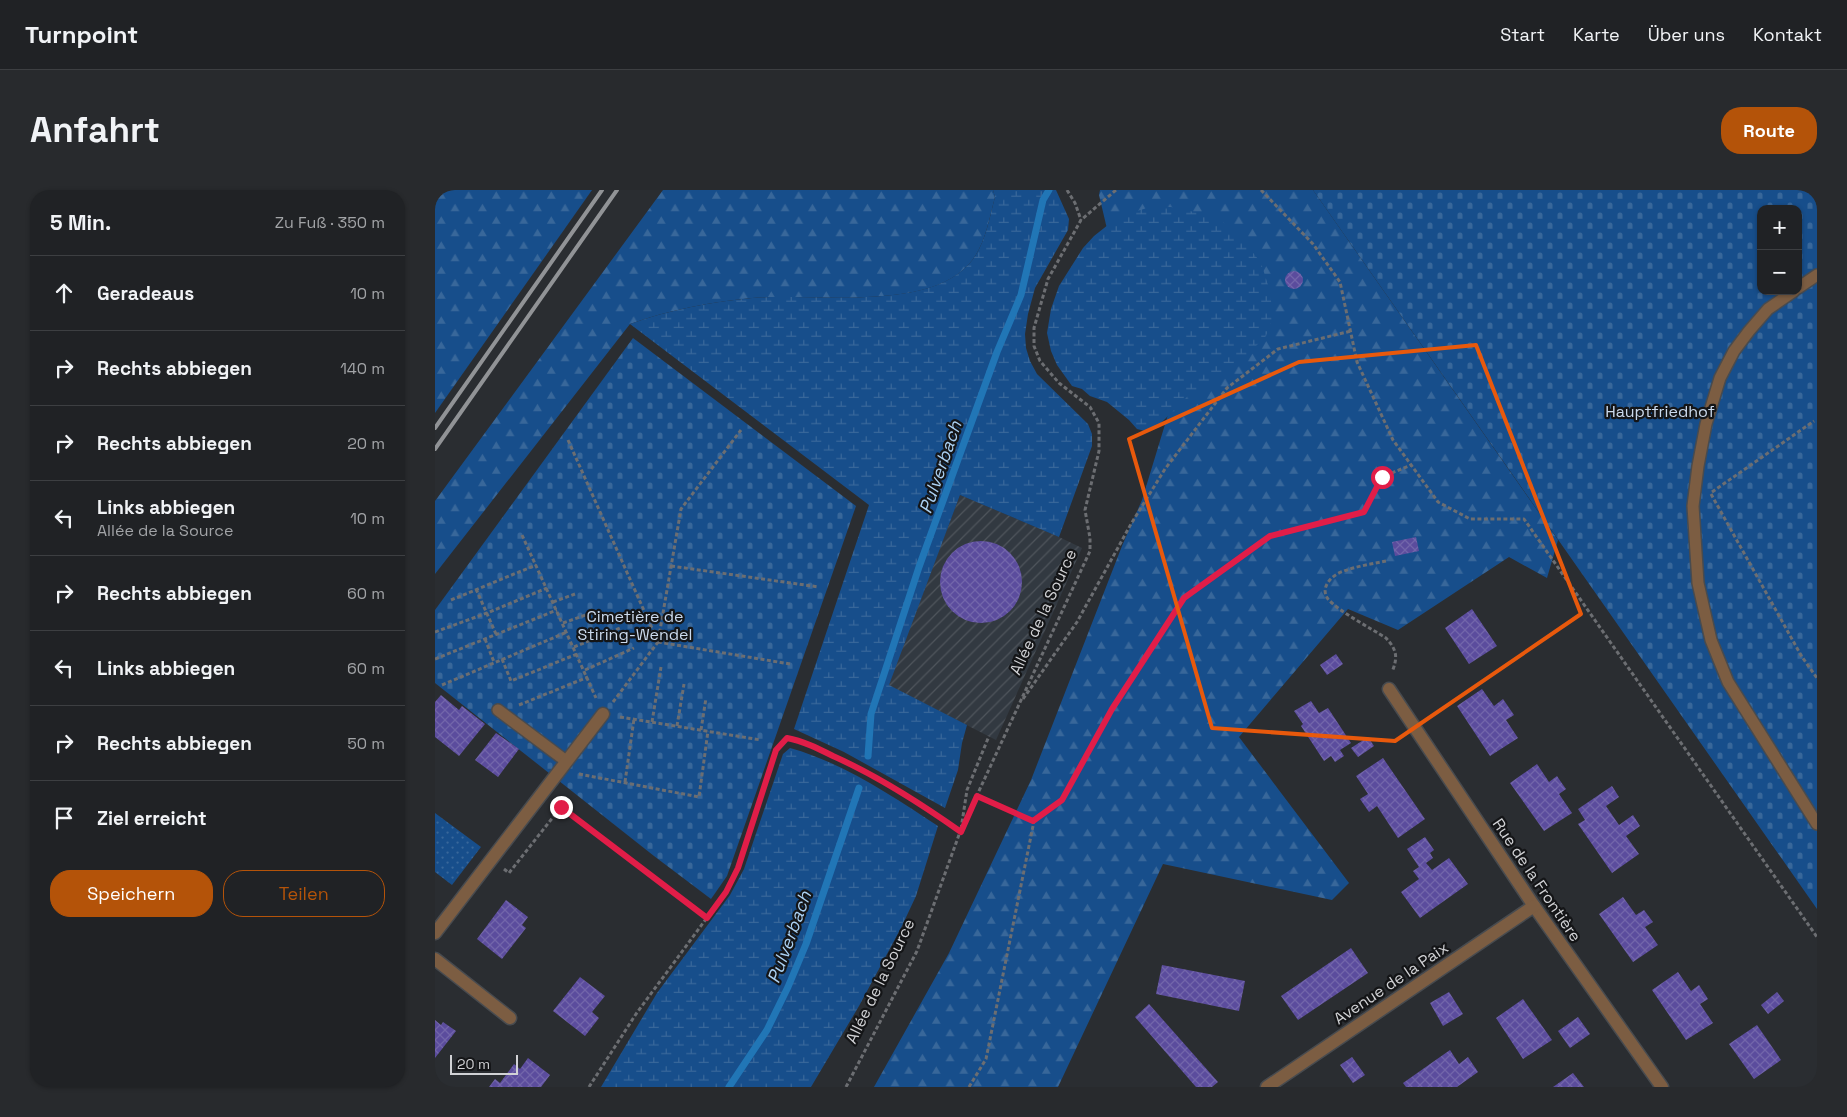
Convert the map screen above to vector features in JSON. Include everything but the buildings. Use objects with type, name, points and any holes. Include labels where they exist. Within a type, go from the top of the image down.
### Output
[{"type":"street","name":"Rue de la Frontière","points":[[1389,689],[1534,906],[1661,1087]]},
{"type":"street","points":[[435,933],[603,714]]},
{"type":"street","name":"Avenue de la Paix","points":[[1267,1087],[1534,906]]},
{"type":"street","points":[[435,959],[511,1018]]},
{"type":"lane","points":[[1802,285],[1817,275]]},
{"type":"lane","points":[[1788,295],[1769,309],[1734,350],[1721,378],[1707,424],[1698,466],[1693,506],[1698,583],[1711,640],[1728,682],[1817,824]]},
{"type":"lane","points":[[500,711],[559,769]]},
{"type":"path","points":[[1067,190],[1075,203],[1081,220],[1116,190]]},
{"type":"path","points":[[1261,190],[1313,244],[1341,282],[1357,362],[1393,440],[1438,502],[1470,519],[1525,519],[1817,936]]},
{"type":"path","name":"Allée de la Source","points":[[846,1087],[917,951],[961,832],[1090,551],[1090,538],[1085,510],[1099,451],[1099,424],[1090,407],[1059,384],[1040,361],[1034,346],[1034,328],[1048,279],[1081,220]]},
{"type":"path","points":[[1018,706],[1077,622],[1131,524],[1165,469],[1227,388],[1278,349],[1351,331]]},
{"type":"path","points":[[1693,506],[1813,421]]},
{"type":"path","points":[[603,714],[658,642],[681,509],[741,430]]},
{"type":"path","points":[[567,440],[658,642]]},
{"type":"path","points":[[969,1087],[986,1059],[1033,821],[1062,800],[1112,709],[1184,598],[1270,536],[1364,512],[1382,477],[1411,465]]},
{"type":"path","points":[[1711,493],[1802,657],[1817,678]]},
{"type":"path","points":[[523,535],[603,714]]},
{"type":"path","points":[[1385,562],[1343,571],[1333,576],[1327,582],[1325,590],[1327,598],[1336,606],[1386,638],[1393,646],[1397,659],[1387,682],[1389,689]]},
{"type":"path","points":[[451,600],[536,565]]},
{"type":"path","points":[[671,566],[819,586]]},
{"type":"path","points":[[435,632],[547,588]]},
{"type":"path","points":[[476,590],[496,634]]},
{"type":"path","points":[[553,602],[575,594]]},
{"type":"path","points":[[435,659],[557,610]]},
{"type":"path","points":[[563,623],[594,612]]},
{"type":"path","points":[[574,647],[620,628]]},
{"type":"path","points":[[442,685],[567,632]]},
{"type":"path","points":[[485,639],[494,662]]},
{"type":"path","points":[[658,642],[790,664]]},
{"type":"path","points":[[584,670],[634,648]]},
{"type":"path","points":[[502,659],[511,681],[577,654]]},
{"type":"path","points":[[652,722],[661,667]]},
{"type":"path","points":[[500,711],[588,677]]},
{"type":"path","points":[[677,726],[684,684]]},
{"type":"path","points":[[701,730],[707,698]]},
{"type":"path","points":[[603,714],[761,740]]},
{"type":"path","points":[[625,782],[634,719]]},
{"type":"path","points":[[559,769],[699,797],[708,731]]},
{"type":"path","name":"Allée de la Source","points":[[961,832],[967,790],[989,736]]},
{"type":"path","points":[[589,1087],[636,1014],[726,892],[738,868],[776,750],[787,738],[799,740],[862,770],[937,815],[961,832]]},
{"type":"path","points":[[977,796],[1033,821]]},
{"type":"path","points":[[491,860],[509,873],[561,807],[707,918]]},
{"type":"highlighted area","points":[[1476,345],[1581,614],[1395,741],[1212,728],[1129,439],[1299,362]]},
{"type":"shaded area","points":[[960,495],[1082,548],[996,740],[888,685]]},
{"type":"green space","points":[[435,190],[592,190],[435,413]]},
{"type":"green space","points":[[663,190],[993,190],[995,197],[986,232],[979,249],[969,264],[950,279],[926,289],[897,295],[867,297],[752,298],[705,304],[630,324],[435,574],[435,501]]},
{"type":"green space","points":[[993,190],[1056,190],[1069,219],[1068,230],[1035,288],[1025,334],[1026,348],[1037,374],[1088,424],[1092,434],[1092,446],[1059,537],[960,495],[889,685],[967,725],[958,770],[945,808],[844,752],[794,729],[869,505],[630,324],[705,304],[752,298],[867,297],[897,295],[925,289],[950,279],[969,264],[974,257],[983,241],[995,197]]},
{"type":"green space","points":[[1100,190],[1313,190],[1558,540],[1547,578],[1509,557],[1398,630],[1348,609],[1239,737],[1349,883],[1332,900],[1163,864],[1058,1087],[874,1087],[949,953],[1031,780],[1122,546],[1142,500],[1170,408],[1108,233],[1099,195]]},
{"type":"green space","name":"Hauptfriedhof","points":[[1313,190],[1817,190],[1817,909]]},
{"type":"green space","points":[[1150,207],[1171,207],[1217,217],[1240,236],[1261,263],[1270,291],[1273,317],[1266,336],[1244,358],[1222,376],[1191,393],[1155,429],[1145,431],[1137,429],[1107,402],[1090,396],[1082,389],[1072,386],[1057,365],[1051,351],[1047,333],[1051,309],[1059,286],[1083,248],[1094,236],[1118,217]]},
{"type":"green space","name":"Cimetière de Stiring-Wendel","points":[[633,338],[856,506],[727,876],[711,899],[435,683],[435,610]]},
{"type":"green space","points":[[790,748],[829,762],[867,781],[938,826],[916,896],[859,1006],[811,1087],[601,1087],[657,993],[730,895],[744,869],[783,754]]},
{"type":"green space","points":[[435,813],[481,847],[452,885],[435,872]]},
{"type":"waterway","name":"Pulverbach","points":[[868,756],[871,714],[919,567],[997,352],[1021,295],[1043,200],[1049,190]]},
{"type":"waterway","name":"Pulverbach","points":[[729,1087],[767,1030],[788,987],[806,944],[859,788]]},
{"type":"railway","points":[[435,428],[602,190]]},
{"type":"railway","points":[[435,449],[617,190]]},
{"type":"route","points":[[561,807],[707,918],[726,892],[738,868],[776,750],[787,738],[799,740],[855,766],[937,815],[961,832],[977,796],[1033,821],[1062,800],[1112,709],[1184,598],[1270,536],[1364,512],[1382,477]]}]
